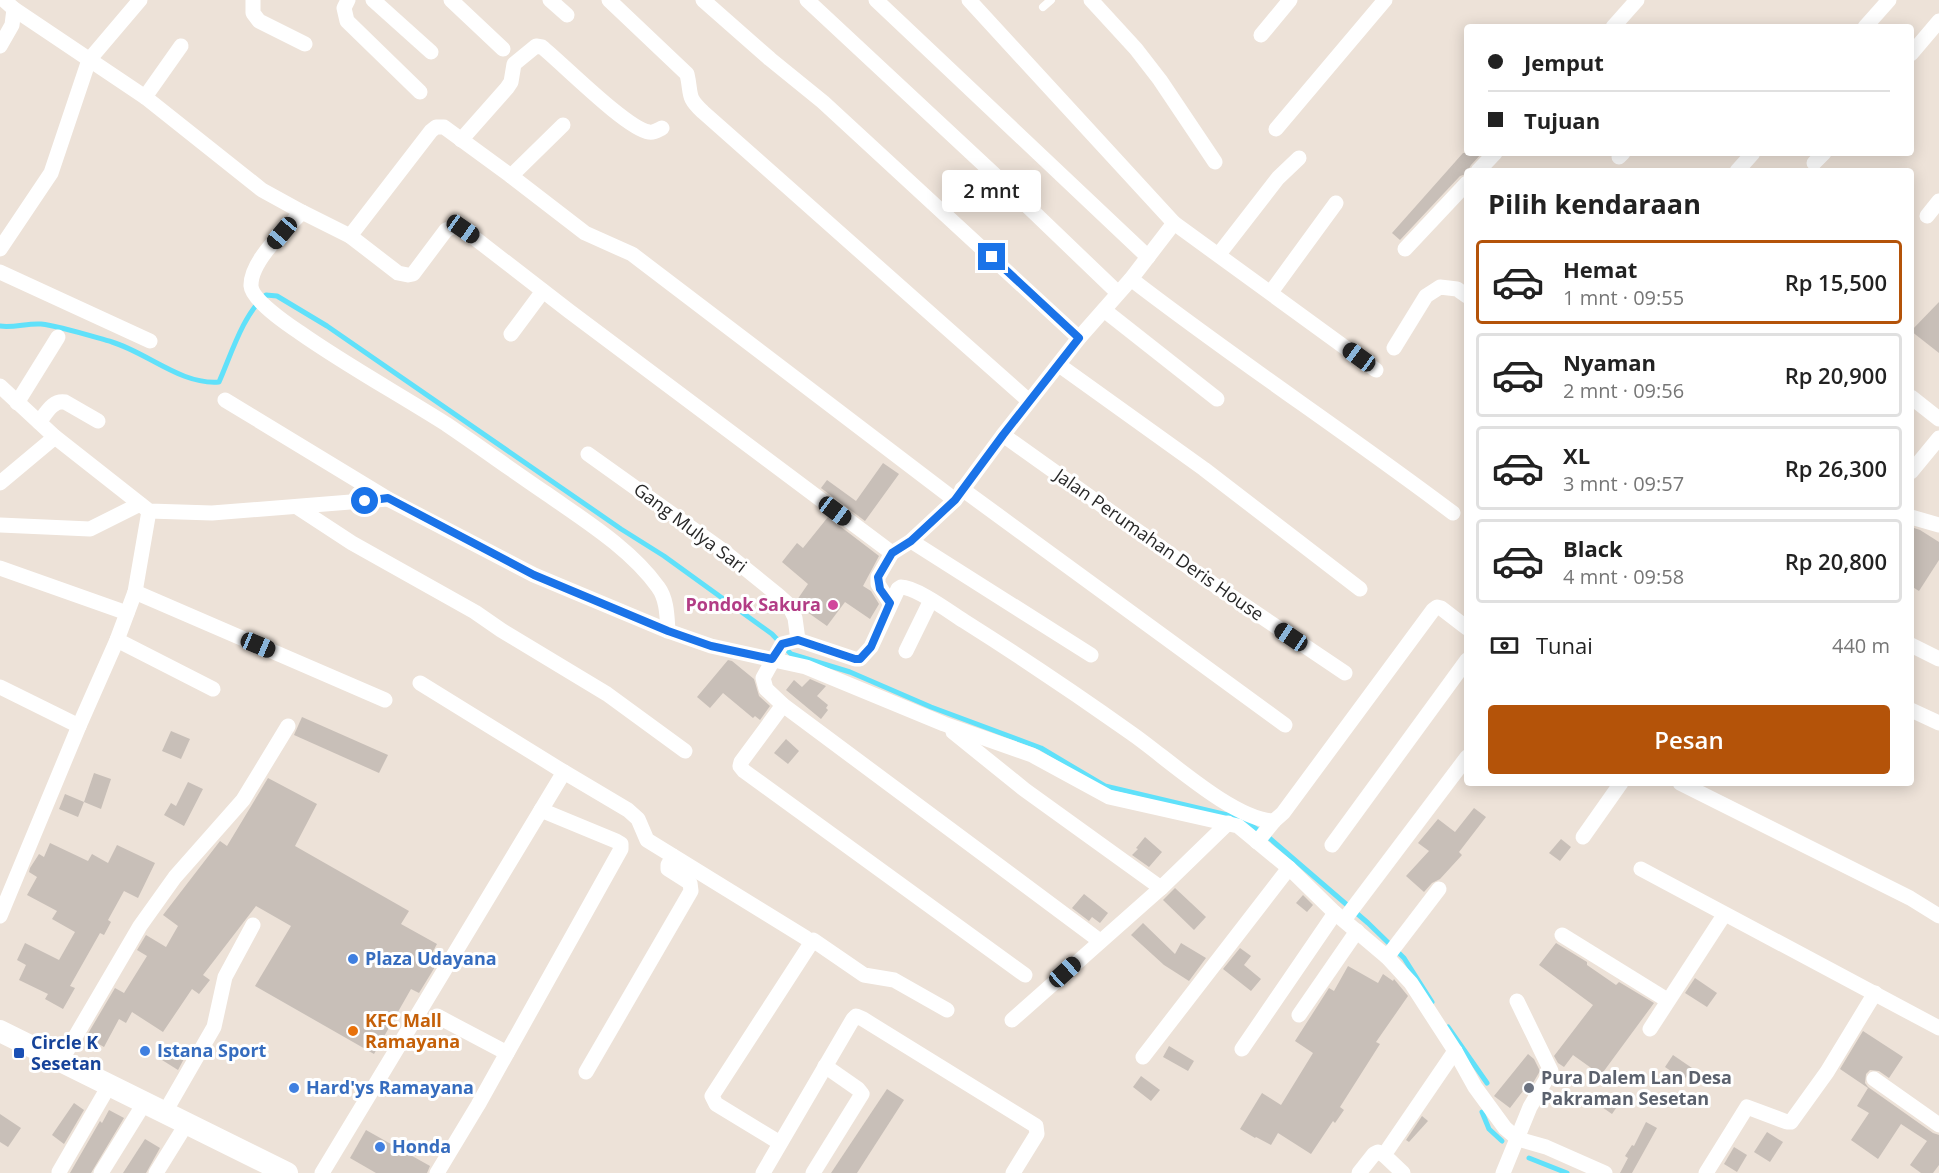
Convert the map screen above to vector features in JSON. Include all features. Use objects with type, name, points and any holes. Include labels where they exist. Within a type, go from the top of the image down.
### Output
[{"type":"main road","points":[[0,1031],[187,1123],[262,1168],[288,1173]]},
{"type":"street","points":[[0,249],[51,173],[89,60],[140,0]]},
{"type":"street","points":[[253,0],[253,13],[259,21],[305,44]]},
{"type":"street","points":[[348,0],[344,8],[347,21],[420,92]]},
{"type":"street","points":[[373,0],[431,52]]},
{"type":"street","points":[[451,0],[502,48]]},
{"type":"street","points":[[550,0],[567,15]]},
{"type":"street","points":[[609,0],[687,74],[690,84],[688,94],[697,107],[1029,401]]},
{"type":"street","points":[[703,0],[823,102],[1079,338]]},
{"type":"street","points":[[807,0],[1118,293]]},
{"type":"street","points":[[876,0],[1148,257]]},
{"type":"street","points":[[969,0],[1174,223],[1376,370]]},
{"type":"street","points":[[1091,0],[1161,80],[1215,162]]},
{"type":"street","points":[[1261,35],[1290,0]]},
{"type":"street","points":[[1276,129],[1386,0]]},
{"type":"street","points":[[1619,24],[1637,0]]},
{"type":"street","points":[[1868,24],[1889,0]]},
{"type":"street","points":[[9,5],[145,98],[262,190],[351,236],[398,273],[408,275],[419,268],[446,230],[454,226],[463,229],[892,553]]},
{"type":"street","points":[[0,46],[12,25],[9,5]]},
{"type":"street","points":[[1914,50],[1939,21]]},
{"type":"street","points":[[145,98],[181,46]]},
{"type":"street","points":[[461,140],[507,88],[511,82],[514,64],[536,46],[542,47],[634,125],[647,132],[655,132],[662,128]]},
{"type":"street","points":[[511,176],[563,125]]},
{"type":"street","points":[[351,236],[431,131],[436,127],[444,127],[585,233],[632,254],[959,495],[1285,725]]},
{"type":"street","points":[[1481,168],[1492,156]]},
{"type":"street","points":[[1740,168],[1750,156]]},
{"type":"street","points":[[1219,254],[1278,178],[1299,158]]},
{"type":"street","points":[[1405,249],[1464,186]]},
{"type":"street","points":[[1928,216],[1939,201]]},
{"type":"street","points":[[1271,292],[1336,203]]},
{"type":"street","points":[[302,212],[262,257],[252,276],[251,288],[262,303],[298,332],[446,424],[602,533],[638,565],[659,588],[666,610],[668,631]]},
{"type":"street","points":[[890,603],[880,589],[878,577],[892,553],[911,541],[959,495],[1029,401],[1079,338],[1131,279],[1174,223]]},
{"type":"street","points":[[0,272],[150,341]]},
{"type":"street","points":[[1131,279],[1453,513]]},
{"type":"street","points":[[1394,348],[1426,296],[1440,287],[1457,289],[1464,294]]},
{"type":"street","points":[[511,334],[543,291]]},
{"type":"street","points":[[1104,310],[1217,399]]},
{"type":"street","points":[[17,403],[58,337]]},
{"type":"street","points":[[1059,365],[1204,469],[1360,589]]},
{"type":"street","points":[[0,386],[39,423],[145,508]]},
{"type":"street","points":[[1914,399],[1939,419]]},
{"type":"street","points":[[225,400],[388,498],[534,575],[668,631],[711,646],[776,653],[944,724],[1032,755],[1109,797],[1238,826],[1346,913],[1357,931],[1391,951],[1455,1051],[1475,1087],[1505,1128],[1518,1139],[1546,1146],[1605,1173]]},
{"type":"street","points":[[39,423],[53,404],[59,401],[65,402],[98,421]]},
{"type":"street","name":"Jalan Perumahan Deris House","points":[[1003,435],[1201,576],[1345,673]]},
{"type":"street","points":[[0,483],[56,437]]},
{"type":"street","points":[[1914,468],[1939,438]]},
{"type":"street","name":"Gang Mulya Sari","points":[[588,454],[721,549],[778,595],[788,604],[795,618],[798,640]]},
{"type":"street","points":[[0,525],[90,529],[145,508],[212,513],[388,498]]},
{"type":"street","points":[[297,507],[352,543],[465,607],[607,694],[685,751]]},
{"type":"street","points":[[0,916],[117,640],[135,592],[145,508]]},
{"type":"street","points":[[1914,518],[1939,525]]},
{"type":"street","points":[[911,541],[1091,655]]},
{"type":"street","points":[[0,568],[127,613]]},
{"type":"street","points":[[1100,940],[783,705],[766,689],[763,683],[764,672],[776,653],[798,640],[860,659],[871,647],[890,603],[901,587],[906,587],[931,600],[1030,662],[1134,735],[1222,801],[1248,815],[1272,824]]},
{"type":"street","points":[[135,592],[385,700]]},
{"type":"street","points":[[906,651],[931,600]]},
{"type":"street","points":[[1258,841],[1283,813],[1433,610],[1437,607],[1441,608],[1464,626]]},
{"type":"street","points":[[117,640],[213,689]]},
{"type":"street","points":[[1914,646],[1939,659]]},
{"type":"street","points":[[1332,845],[1464,664]]},
{"type":"street","points":[[420,683],[628,810],[638,819],[646,840],[806,938]]},
{"type":"street","points":[[0,687],[79,726]]},
{"type":"street","points":[[783,705],[741,762],[740,766],[744,771],[1025,975]]},
{"type":"street","points":[[1914,711],[1939,723]]},
{"type":"street","points":[[944,724],[1025,790],[1161,888]]},
{"type":"street","points":[[61,1061],[140,926],[175,877],[243,800],[288,726]]},
{"type":"street","points":[[1242,1049],[1464,761]]},
{"type":"street","points":[[322,1173],[438,973],[564,772]]},
{"type":"street","points":[[1583,837],[1619,786]]},
{"type":"street","points":[[1686,786],[1910,898],[1939,916]]},
{"type":"street","points":[[437,1173],[621,849],[621,844],[616,841],[541,810]]},
{"type":"street","points":[[1012,1020],[1161,888],[1228,823]]},
{"type":"street","points":[[586,1072],[691,891],[690,883],[668,869],[673,856]]},
{"type":"street","points":[[1143,1057],[1289,868]]},
{"type":"street","points":[[1641,869],[1939,1028]]},
{"type":"street","points":[[1391,951],[1439,889]]},
{"type":"street","points":[[1650,1029],[1724,915]]},
{"type":"street","points":[[101,1173],[155,1107],[214,1027],[225,977],[253,926]]},
{"type":"street","points":[[1299,1015],[1357,931]]},
{"type":"street","points":[[1562,935],[1667,1000]]},
{"type":"street","points":[[780,1143],[716,1104],[712,1096],[813,940],[864,975],[894,980],[947,1010]]},
{"type":"street","points":[[1706,1173],[1747,1107],[1789,1123],[1792,1121],[1827,1072],[1875,993]]},
{"type":"street","points":[[1503,1173],[1530,1107],[1551,1071],[1517,1001]]},
{"type":"street","points":[[437,1016],[507,1053]]},
{"type":"street","points":[[763,1173],[852,1019],[856,1016],[1036,1126],[1037,1134],[1012,1173]]},
{"type":"street","points":[[1384,1155],[1455,1051]]},
{"type":"street","points":[[813,1173],[862,1094],[825,1066]]},
{"type":"street","points":[[1874,1079],[1939,1125]]},
{"type":"street","points":[[59,1172],[110,1084]]},
{"type":"street","points":[[156,1173],[187,1123]]},
{"type":"street","points":[[1359,1173],[1378,1152],[1403,1173]]},
{"type":"lane","points":[[1044,7],[1051,0]]},
{"type":"building","points":[[1463,153],[1464,156],[1479,156],[1469,168],[1464,168],[1464,175],[1460,176],[1400,240],[1392,233]]},
{"type":"building","points":[[1939,302],[1939,353],[1914,333],[1914,328]]},
{"type":"building","points":[[883,463],[899,474],[865,521],[821,488],[827,480],[856,501]]},
{"type":"building","points":[[828,517],[879,556],[863,586],[871,591],[879,604],[870,619],[845,602],[827,626],[800,607],[797,600],[808,584],[782,562],[797,543],[803,548]]},
{"type":"building","points":[[1914,528],[1939,542],[1939,560],[1919,591],[1914,588]]},
{"type":"building","points":[[728,660],[754,679],[759,696],[770,706],[760,720],[755,716],[753,718],[723,693],[710,708],[697,697]]},
{"type":"building","points":[[810,679],[826,686],[817,696],[828,705],[826,708],[828,710],[821,719],[786,690],[794,680],[802,687]]},
{"type":"building","points":[[302,717],[388,755],[379,773],[294,735]]},
{"type":"building","points":[[171,731],[190,739],[181,759],[162,751]]},
{"type":"building","points":[[786,739],[799,751],[788,764],[774,753]]},
{"type":"building","points":[[94,773],[111,779],[101,809],[84,802]]},
{"type":"building","points":[[268,778],[317,804],[295,846],[409,911],[401,924],[437,944],[430,957],[438,962],[419,993],[411,989],[374,1054],[255,986],[291,926],[256,906],[203,975],[210,980],[199,994],[192,989],[163,1032],[132,1012],[126,1023],[119,1019],[104,1047],[86,1037],[115,988],[124,993],[147,956],[137,950],[146,935],[166,947],[178,926],[163,915],[220,841],[227,846]]},
{"type":"building","points":[[188,782],[203,789],[184,826],[164,815],[171,803],[176,806]]},
{"type":"building","points":[[65,794],[84,802],[78,817],[59,809]]},
{"type":"building","points":[[1474,808],[1486,817],[1459,852],[1462,855],[1440,879],[1432,883],[1424,892],[1406,876],[1429,851],[1418,843],[1438,819],[1455,832]]},
{"type":"building","points":[[1145,837],[1162,852],[1149,867],[1132,855]]},
{"type":"building","points":[[1561,839],[1571,847],[1560,861],[1549,853]]},
{"type":"building","points":[[50,843],[88,861],[92,854],[108,863],[117,845],[155,863],[138,898],[124,891],[108,920],[111,922],[104,935],[100,933],[70,986],[75,988],[63,1009],[45,999],[48,994],[19,980],[26,965],[17,960],[25,943],[59,960],[75,932],[52,919],[57,911],[27,895],[37,877],[29,872],[30,868],[39,854],[44,857]]},
{"type":"building","points":[[1175,888],[1206,917],[1194,930],[1163,900]]},
{"type":"building","points":[[1084,894],[1108,913],[1100,923],[1092,917],[1089,921],[1072,908]]},
{"type":"building","points":[[1303,895],[1313,905],[1307,912],[1296,903]]},
{"type":"building","points":[[1143,923],[1175,954],[1181,943],[1206,958],[1189,981],[1164,965],[1131,935]]},
{"type":"building","points":[[1556,943],[1587,962],[1587,965],[1616,985],[1619,982],[1654,1003],[1601,1075],[1573,1055],[1564,1067],[1554,1056],[1593,1005],[1539,965]]},
{"type":"building","points":[[1240,948],[1251,956],[1244,965],[1261,979],[1251,991],[1223,969]]},
{"type":"building","points":[[1348,966],[1378,983],[1383,974],[1393,981],[1394,979],[1408,996],[1376,1042],[1380,1044],[1340,1107],[1344,1110],[1335,1123],[1333,1121],[1311,1154],[1278,1133],[1271,1145],[1240,1129],[1262,1093],[1281,1105],[1313,1053],[1295,1041],[1329,988],[1334,991]]},
{"type":"building","points":[[1695,978],[1717,993],[1707,1007],[1685,993]]},
{"type":"building","points":[[1863,1031],[1903,1057],[1889,1078],[1879,1071],[1870,1070],[1866,1074],[1865,1083],[1933,1133],[1939,1135],[1939,1165],[1933,1173],[1921,1173],[1910,1165],[1927,1141],[1901,1124],[1878,1159],[1851,1140],[1869,1113],[1857,1106],[1868,1088],[1840,1069]]},
{"type":"building","points":[[172,1045],[186,1055],[178,1070],[162,1060]]},
{"type":"building","points":[[1169,1046],[1194,1061],[1188,1071],[1163,1057]]},
{"type":"building","points":[[1528,1054],[1534,1059],[1540,1071],[1527,1093],[1523,1091],[1510,1108],[1494,1096]]},
{"type":"building","points":[[1673,1055],[1692,1068],[1684,1080],[1665,1067]]},
{"type":"building","points":[[1141,1076],[1160,1090],[1151,1101],[1133,1087]]},
{"type":"building","points":[[887,1089],[904,1100],[857,1173],[831,1173]]},
{"type":"building","points":[[1608,1092],[1621,1101],[1612,1114],[1599,1105]]},
{"type":"building","points":[[74,1103],[84,1110],[64,1144],[52,1135]]},
{"type":"building","points":[[109,1110],[124,1118],[91,1173],[70,1173],[100,1121],[102,1123]]},
{"type":"building","points":[[0,1114],[21,1128],[8,1147],[0,1142]]},
{"type":"building","points":[[1422,1116],[1428,1121],[1409,1142],[1406,1140]]},
{"type":"building","points":[[1646,1122],[1657,1128],[1632,1173],[1620,1173],[1628,1158],[1625,1156],[1632,1145],[1634,1146]]},
{"type":"building","points":[[366,1130],[430,1166],[427,1173],[376,1173],[350,1158]]},
{"type":"building","points":[[1767,1132],[1783,1142],[1770,1162],[1754,1152]]},
{"type":"building","points":[[145,1139],[160,1148],[146,1173],[123,1173]]},
{"type":"building","points":[[1734,1147],[1747,1155],[1737,1172],[1724,1164]]},
{"type":"waterway","points":[[0,326],[41,324],[67,329],[125,347],[191,379],[219,382],[238,336],[251,313],[266,295],[277,296],[327,326],[621,529],[664,556],[772,634],[791,654],[850,672],[931,707],[1041,748],[1105,786],[1240,818],[1267,836],[1368,923],[1404,958],[1432,1002]]},
{"type":"waterway","points":[[1448,1027],[1487,1083]]},
{"type":"waterway","points":[[1482,1112],[1489,1129],[1502,1141]]},
{"type":"waterway","points":[[1529,1158],[1567,1173]]},
{"type":"place","name":"Pondok Sakura","points":[[833,605]]},
{"type":"place","name":"Plaza Udayana","points":[[353,959]]},
{"type":"place","name":"KFC Mall Ramayana","points":[[353,1031]]},
{"type":"place","name":"Istana Sport","points":[[145,1051]]},
{"type":"place","name":"Circle K Sesetan","points":[[19,1053]]},
{"type":"place","name":"Hard'ys Ramayana","points":[[294,1088]]},
{"type":"place","name":"Pura Dalem Lan Desa Pakraman Sesetan","points":[[1529,1088]]},
{"type":"place","name":"Honda","points":[[380,1147]]},
{"type":"route","points":[[365,501],[388,498],[534,575],[668,631],[711,646],[772,659],[782,644],[798,640],[860,659],[871,647],[890,603],[880,589],[878,577],[892,553],[911,541],[955,500],[1079,338],[992,257]]}]
